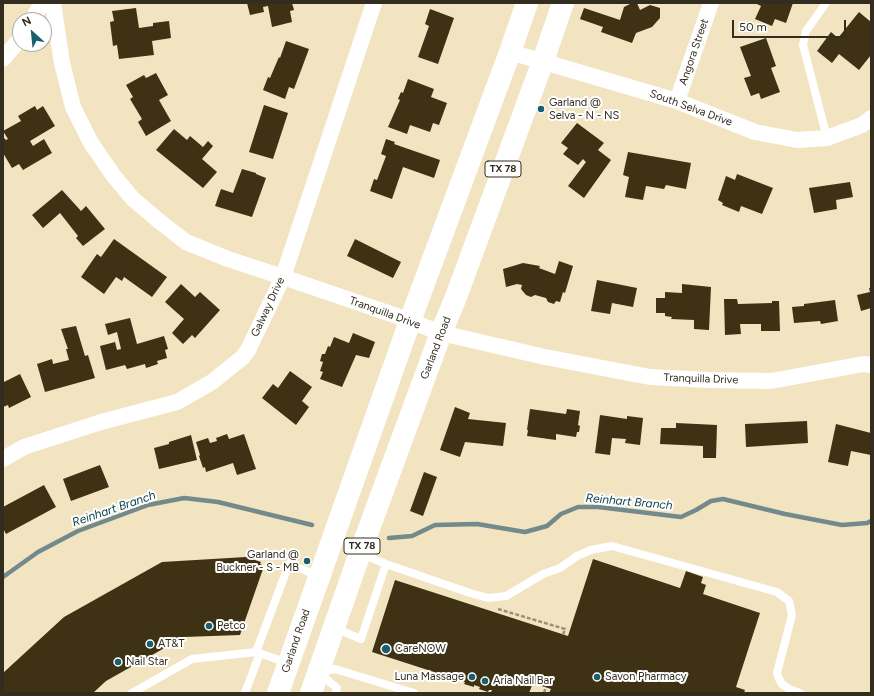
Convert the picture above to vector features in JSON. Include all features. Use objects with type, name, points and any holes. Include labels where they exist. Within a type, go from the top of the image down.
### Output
[{"type":"main road","name":"Garland Road","points":[[278,693],[410,321],[510,52],[526,3]]},
{"type":"main road","name":"Garland Road","points":[[311,693],[360,553],[441,333],[456,297],[563,3]]},
{"type":"main road","points":[[331,542],[360,553]]},
{"type":"main road","points":[[289,663],[319,672]]},
{"type":"street","points":[[37,12],[42,3]]},
{"type":"street","name":"Tranquilla Drive","points":[[53,3],[62,63],[73,107],[91,143],[113,175],[133,199],[186,242],[228,259],[441,333],[545,357],[650,376],[709,380],[771,380],[868,364]]},
{"type":"street","name":"Angora Street","points":[[677,101],[711,3]]},
{"type":"street","name":"Galway Drive","points":[[3,459],[24,447],[101,422],[177,402],[212,382],[242,357],[248,350],[283,277],[371,4]]},
{"type":"street","points":[[3,59],[12,48]]},
{"type":"street","name":"South Selva Drive","points":[[510,52],[677,101],[755,132],[797,140],[827,138],[862,125],[871,118]]},
{"type":"lane","points":[[826,3],[806,31],[803,45],[827,138]]},
{"type":"lane","points":[[360,553],[386,564],[488,598],[506,596],[543,574],[560,568],[577,556],[591,550],[612,546],[778,592],[789,601],[792,615],[777,673],[782,684],[789,689],[800,693]]},
{"type":"lane","points":[[245,693],[289,564],[319,576]]},
{"type":"lane","points":[[334,628],[361,639],[386,564]]},
{"type":"lane","points":[[132,693],[192,659],[258,653],[289,663]]},
{"type":"lane","points":[[319,672],[335,669],[414,693]]},
{"type":"lane","points":[[319,672],[337,688],[336,693]]},
{"type":"path","points":[[488,598],[492,608],[565,629],[563,635]]},
{"type":"path","points":[[544,693],[546,687]]},
{"type":"building","points":[[247,3],[292,3],[294,10],[290,11],[292,22],[272,27],[268,6],[263,7],[264,12],[250,15]]},
{"type":"building","points":[[632,3],[637,3],[640,10],[650,5],[660,8],[660,18],[652,27],[636,33],[632,43],[601,32],[603,27],[580,19],[584,8],[620,20],[624,7]]},
{"type":"building","points":[[793,3],[786,23],[775,19],[772,26],[755,19],[761,6],[757,4]]},
{"type":"building","points":[[136,8],[139,28],[153,26],[153,23],[169,21],[171,38],[152,41],[154,55],[119,59],[117,45],[113,46],[110,22],[114,21],[112,11]]},
{"type":"building","points":[[430,9],[454,18],[438,64],[418,57],[429,26],[425,24]]},
{"type":"building","points":[[859,12],[871,22],[871,55],[859,70],[839,54],[832,63],[817,51],[831,32],[838,38]]},
{"type":"building","points":[[766,38],[776,66],[771,68],[780,92],[761,99],[759,93],[751,96],[744,78],[751,76],[740,47]]},
{"type":"building","points":[[286,41],[309,49],[294,89],[289,87],[285,99],[263,90],[268,77],[270,78],[279,57],[280,58]]},
{"type":"building","points":[[156,73],[168,95],[159,100],[171,121],[146,136],[138,122],[142,119],[130,99],[133,97],[126,85],[144,75],[146,78]]},
{"type":"building","points":[[408,79],[434,89],[431,97],[447,103],[439,125],[433,123],[430,132],[410,125],[407,134],[388,127],[400,100],[398,99],[401,92],[403,93]]},
{"type":"building","points":[[264,105],[288,113],[273,159],[249,152]]},
{"type":"building","points":[[35,106],[37,110],[43,106],[55,126],[30,141],[33,146],[44,139],[52,153],[23,170],[19,164],[12,168],[3,153],[3,139],[8,139],[3,131],[21,121],[18,116]]},
{"type":"building","points":[[577,123],[604,143],[598,150],[611,160],[584,198],[568,186],[586,162],[583,159],[578,165],[563,154],[568,148],[561,143]]},
{"type":"building","points":[[174,129],[187,140],[190,136],[203,147],[208,141],[213,146],[202,159],[217,172],[203,188],[156,150]]},
{"type":"building","points":[[386,139],[395,142],[394,144],[440,160],[434,178],[403,167],[392,199],[370,191],[374,179],[377,180],[386,156],[381,154]]},
{"type":"building","points":[[628,152],[691,163],[686,189],[666,185],[664,189],[646,186],[643,200],[625,197],[629,177],[623,175]]},
{"type":"building","points":[[242,169],[266,178],[252,217],[215,206],[221,189],[233,193]]},
{"type":"building","points":[[737,174],[773,188],[762,214],[741,206],[739,212],[722,205],[723,203],[718,200],[726,176],[735,180]]},
{"type":"building","points":[[850,182],[853,197],[836,200],[837,209],[814,213],[809,188]]},
{"type":"building","points":[[62,190],[81,211],[86,206],[105,229],[83,246],[76,238],[78,236],[60,213],[43,228],[32,215]]},
{"type":"building","points":[[114,239],[167,277],[152,297],[124,277],[122,281],[116,277],[104,294],[81,277],[97,254],[101,257]]},
{"type":"building","points":[[355,239],[401,262],[393,278],[347,256]]},
{"type":"building","points":[[559,261],[573,266],[565,293],[563,292],[560,302],[556,301],[554,304],[548,302],[546,298],[535,295],[531,297],[526,295],[521,289],[522,285],[517,284],[506,287],[503,269],[523,263],[540,266],[539,268],[555,274]]},
{"type":"building","points":[[597,280],[637,288],[633,307],[612,303],[610,314],[591,311]]},
{"type":"building","points":[[181,284],[195,297],[200,292],[220,310],[195,338],[192,335],[183,344],[172,333],[184,319],[165,302]]},
{"type":"building","points":[[682,284],[711,287],[709,330],[694,329],[694,320],[671,319],[672,317],[665,316],[665,313],[656,313],[656,298],[665,298],[665,292],[682,293]]},
{"type":"building","points":[[869,288],[871,288],[871,308],[861,311],[857,295],[870,292]]},
{"type":"building","points":[[724,299],[737,299],[738,304],[772,303],[772,301],[779,301],[780,331],[761,331],[761,324],[740,324],[741,334],[725,335]]},
{"type":"building","points":[[835,300],[838,321],[821,324],[820,321],[794,323],[792,307]]},
{"type":"building","points":[[130,318],[137,344],[164,336],[168,349],[165,350],[167,358],[157,361],[158,364],[146,368],[145,364],[127,369],[125,365],[106,370],[100,346],[115,342],[117,350],[121,349],[117,332],[108,335],[105,324]]},
{"type":"building","points":[[76,326],[85,356],[88,355],[95,378],[45,392],[37,364],[52,359],[53,364],[69,360],[66,349],[68,349],[61,329]]},
{"type":"building","points":[[353,333],[375,342],[369,358],[356,355],[342,387],[320,379],[323,372],[320,371],[323,362],[320,361],[322,354],[325,354],[328,346],[330,347],[334,337],[349,343]]},
{"type":"building","points":[[290,371],[312,387],[302,401],[309,407],[296,425],[262,398],[273,384],[278,388]]},
{"type":"building","points":[[20,374],[31,397],[9,408],[8,405],[3,407],[3,379],[4,382]]},
{"type":"building","points":[[455,407],[470,413],[468,419],[506,423],[503,446],[465,442],[460,457],[440,450]]},
{"type":"building","points":[[530,409],[566,414],[567,409],[580,411],[578,425],[580,426],[579,432],[577,432],[576,437],[556,434],[556,440],[527,436]]},
{"type":"building","points":[[600,415],[627,419],[627,416],[643,418],[640,445],[625,443],[626,439],[612,438],[610,455],[595,453]]},
{"type":"building","points":[[807,421],[808,443],[746,447],[745,424]]},
{"type":"building","points":[[676,423],[717,425],[716,458],[703,458],[703,446],[660,444],[661,428],[676,428]]},
{"type":"building","points":[[836,424],[871,433],[871,455],[851,451],[848,466],[828,462]]},
{"type":"building","points":[[227,434],[229,439],[244,434],[256,469],[237,475],[233,463],[206,472],[199,456],[196,442],[208,438],[210,443],[217,441],[216,438]]},
{"type":"building","points":[[191,435],[197,460],[159,469],[154,448]]},
{"type":"building","points":[[100,465],[109,487],[71,501],[63,479]]},
{"type":"building","points":[[424,472],[437,477],[423,516],[410,511]]},
{"type":"building","points":[[44,485],[56,507],[6,534],[3,528],[3,507]]},
{"type":"building","points":[[246,557],[261,562],[260,564],[264,566],[240,635],[184,637],[106,681],[93,693],[3,693],[3,673],[64,617],[162,562]]},
{"type":"building","points":[[593,559],[680,588],[686,571],[703,577],[701,583],[706,585],[703,594],[760,613],[736,687],[745,690],[744,693],[549,693],[551,689],[533,683],[529,693],[492,693],[492,690],[489,690],[488,692],[479,689],[480,687],[464,684],[465,682],[372,652],[395,580],[568,636]]},
{"type":"waterway","name":"Reinhart Branch","points":[[3,577],[38,552],[78,531],[148,505],[184,498],[218,502],[312,525]]},
{"type":"waterway","name":"Reinhart Branch","points":[[389,538],[412,536],[435,525],[477,524],[525,532],[547,526],[561,514],[578,507],[598,507],[681,517],[711,501],[723,499],[785,514],[842,525],[867,523],[871,521]]},
{"type":"place","name":"Garland @ Selva - N - NS","points":[[541,109]]},
{"type":"place","name":"Garland @ Buckner - S - MB","points":[[307,561]]},
{"type":"place","name":"Petco","points":[[209,626]]},
{"type":"place","name":"AT&T","points":[[150,644]]},
{"type":"place","name":"CareNOW","points":[[386,649]]},
{"type":"place","name":"Nail Star","points":[[118,662]]},
{"type":"place","name":"Luna Massage","points":[[472,677]]},
{"type":"place","name":"Savon Pharmacy","points":[[597,677]]},
{"type":"place","name":"Aria Nail Bar","points":[[485,681]]}]
